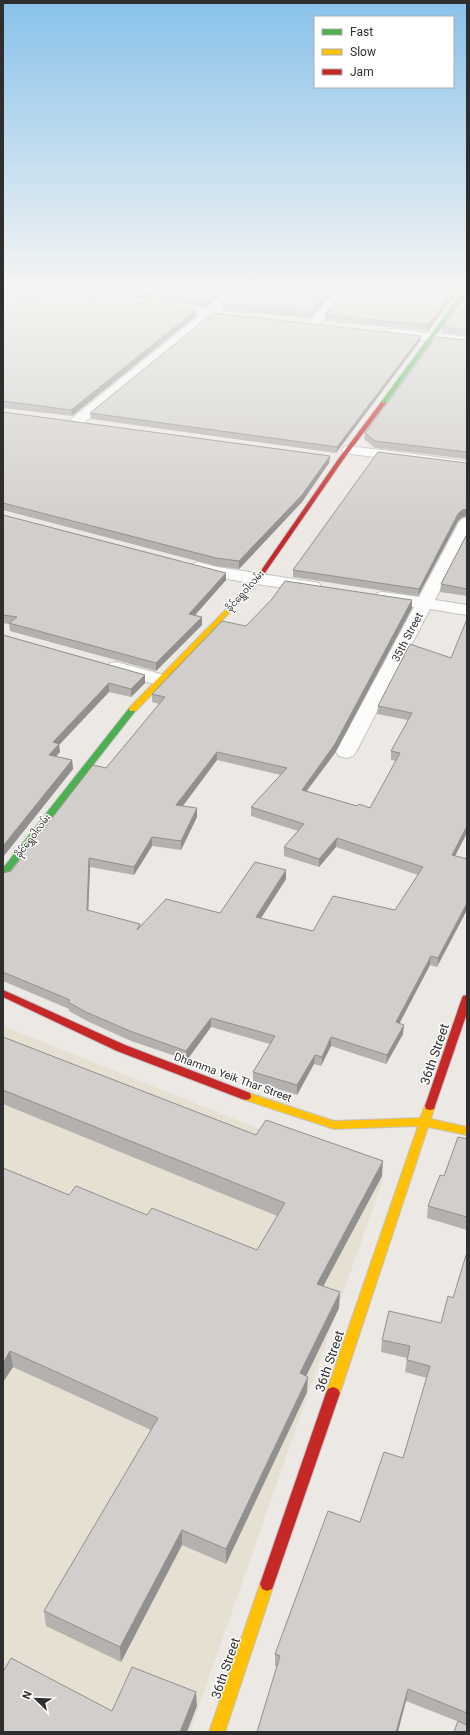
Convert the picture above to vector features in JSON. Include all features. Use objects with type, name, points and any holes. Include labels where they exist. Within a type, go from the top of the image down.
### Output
[{"type":"street","points":[[75,424],[138,372]]},
{"type":"street","name":"ခိုင်ရွှေဝါလမ်း","points":[[3,874],[127,715],[258,579],[345,454],[407,372]]},
{"type":"street","points":[[61,421],[91,426]]},
{"type":"street","points":[[325,457],[345,454],[467,466]]},
{"type":"street","name":"35th Street","points":[[346,752],[467,522]]},
{"type":"street","points":[[184,564],[214,572],[326,589]]},
{"type":"street","points":[[364,594],[467,610]]},
{"type":"street","points":[[100,663],[161,680]]},
{"type":"street","name":"Dhamma Yeik Thar Street","points":[[3,993],[121,1048],[236,1093],[334,1125],[424,1122],[467,1130]]},
{"type":"street","name":"36th Street","points":[[217,1732],[467,998]]},
{"type":"shaded area","points":[[3,1026],[383,1179],[190,1732],[3,1732]]},
{"type":"building","points":[[3,372],[119,372],[71,410],[3,401]]},
{"type":"building","points":[[140,372],[394,372],[337,447],[90,413]]},
{"type":"building","points":[[410,372],[467,372],[467,452],[375,441],[365,433]]},
{"type":"building","points":[[3,412],[330,456],[302,495],[239,561],[216,558],[3,503]]},
{"type":"building","points":[[378,452],[467,463],[467,509],[462,510],[458,514],[419,589],[293,570]]},
{"type":"building","points":[[3,515],[226,573],[189,614],[202,617],[156,663],[9,623],[17,617],[3,615]]},
{"type":"building","points":[[467,534],[467,589],[441,584]]},
{"type":"building","points":[[285,581],[412,600],[335,744],[302,790],[357,806],[359,804],[370,808],[400,753],[391,751],[412,713],[378,706],[410,644],[451,658],[467,619],[467,826],[452,855],[467,859],[467,903],[438,958],[431,956],[396,1022],[404,1025],[387,1055],[331,1037],[322,1057],[315,1055],[297,1085],[253,1072],[275,1036],[211,1018],[186,1051],[130,1031],[86,1012],[68,1002],[70,1000],[3,972],[3,873],[11,871],[93,765],[106,768],[165,697],[152,694],[222,621],[246,626],[272,599]],"holes":[[[217,752],[287,768],[251,807],[304,824],[284,847],[319,859],[337,838],[423,867],[395,910],[333,896],[313,931],[256,917],[286,870],[255,862],[220,913],[166,899],[137,930],[140,924],[87,910],[89,858],[134,867],[152,837],[181,841],[197,808],[176,805]]]},
{"type":"building","points":[[3,635],[145,675],[131,689],[109,683],[53,742],[59,744],[49,755],[72,760],[3,846]]},
{"type":"building","points":[[3,1037],[256,1135],[266,1120],[383,1161],[317,1284],[340,1292],[300,1373],[308,1377],[226,1549],[182,1530],[120,1647],[44,1611],[158,1418],[10,1351],[3,1363],[3,1168],[69,1195],[76,1186],[147,1215],[152,1208],[257,1250],[285,1203],[3,1090]]},
{"type":"building","points":[[458,1137],[467,1139],[467,1217],[428,1206],[440,1175],[444,1176]]},
{"type":"building","points":[[467,1252],[467,1713],[408,1689],[396,1732],[257,1732],[280,1656],[275,1654],[328,1511],[360,1522],[384,1452],[403,1458],[430,1366],[407,1360],[410,1346],[382,1340],[389,1311],[441,1323],[448,1296],[453,1298]]},
{"type":"building","points":[[11,1658],[112,1711],[132,1667],[196,1692],[180,1732],[3,1732],[3,1672]]},
{"type":"building","points":[[458,1721],[467,1725],[467,1732],[454,1732]]},
{"type":"traffic: fast","points":[[383,403],[406,372]]},
{"type":"traffic: fast","points":[[3,874],[133,709]]},
{"type":"traffic: slow","points":[[133,709],[245,593]]},
{"type":"traffic: slow","points":[[246,1096],[334,1125],[424,1122],[467,1131]]},
{"type":"traffic: slow","points":[[333,1393],[430,1106]]},
{"type":"traffic: slow","points":[[217,1732],[267,1584]]},
{"type":"traffic: jam","points":[[245,593],[258,579],[341,459],[383,403]]},
{"type":"traffic: jam","points":[[3,993],[121,1048],[246,1096]]},
{"type":"traffic: jam","points":[[430,1106],[467,998]]},
{"type":"traffic: jam","points":[[267,1584],[333,1393]]}]
